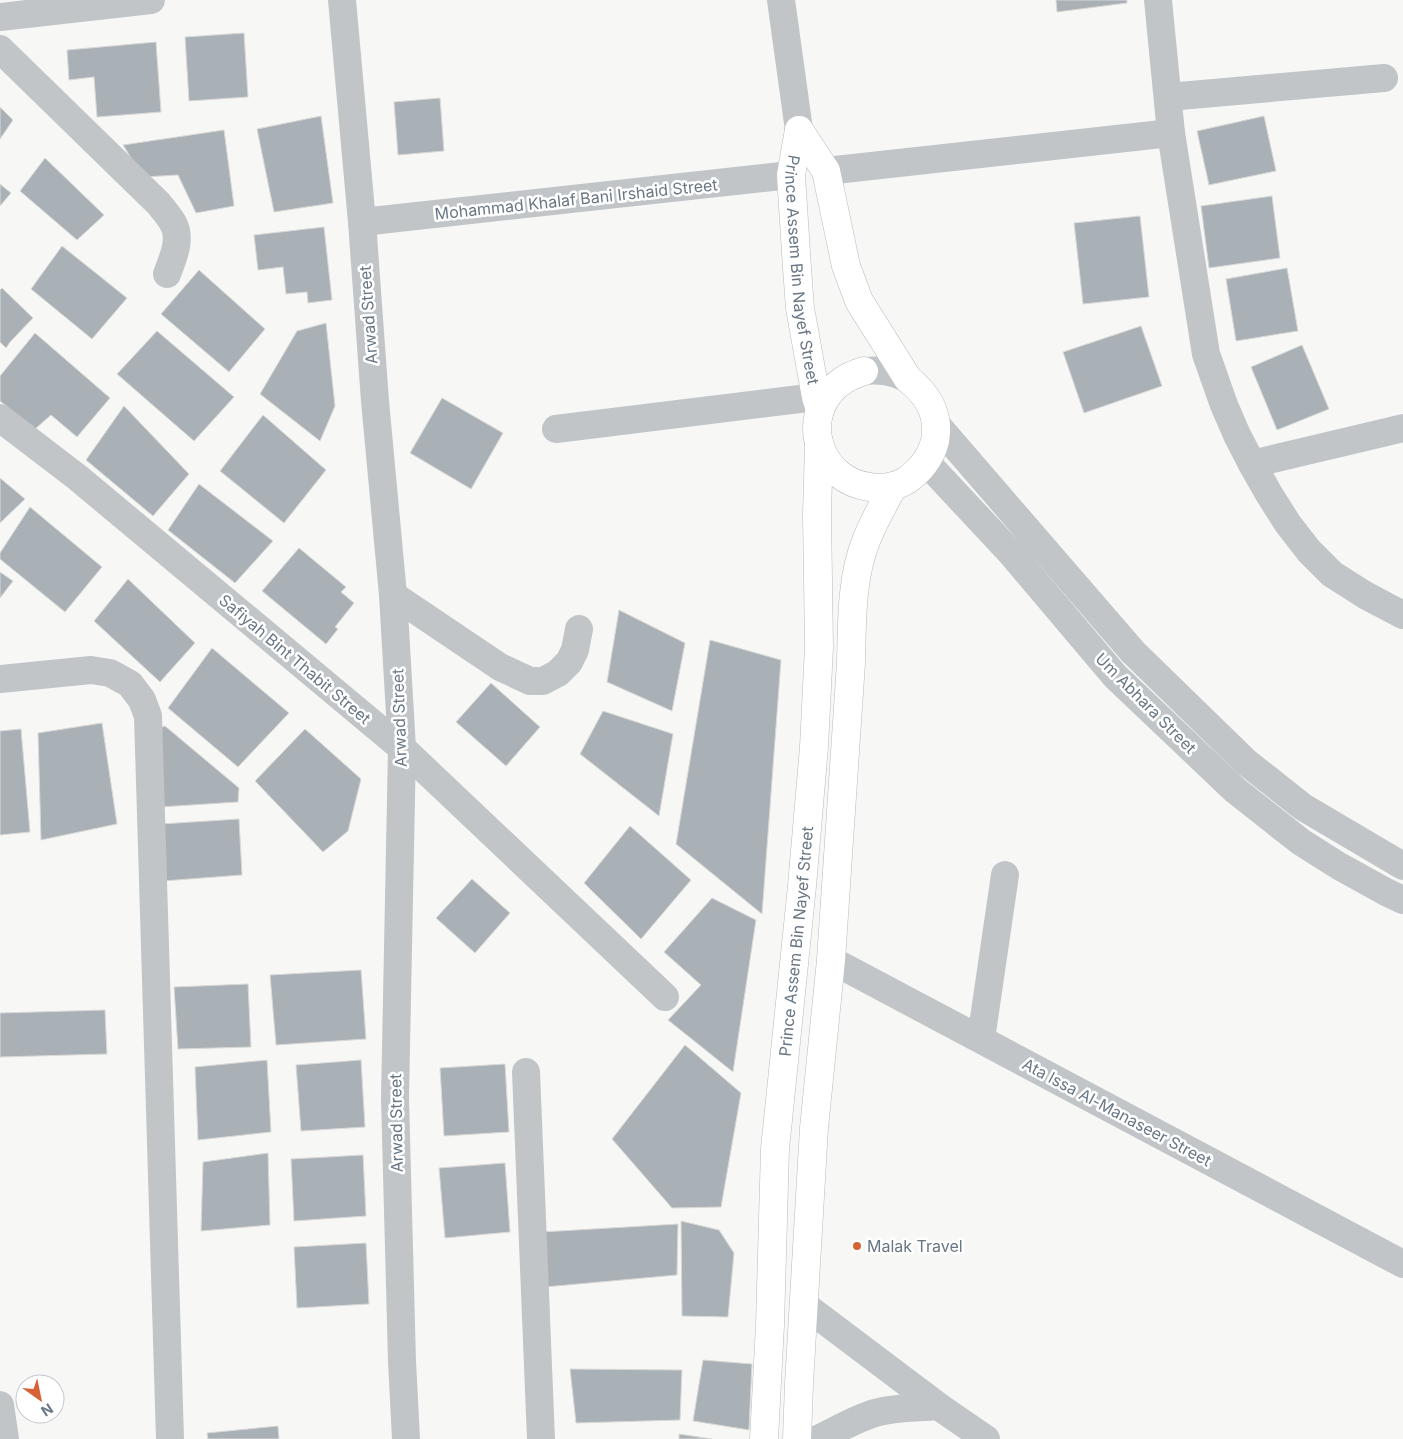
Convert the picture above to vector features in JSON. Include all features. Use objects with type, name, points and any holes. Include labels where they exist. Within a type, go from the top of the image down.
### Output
[{"type":"main road","name":"Prince Assem Bin Nayef Street","points":[[799,130],[826,170],[846,266],[859,301],[908,379]]},
{"type":"main road","name":"Prince Assem Bin Nayef Street","points":[[799,130],[791,175],[800,308],[818,404]]},
{"type":"main road","points":[[864,371],[850,376],[837,385],[818,404],[817,427],[819,445],[825,459],[835,472],[848,481],[862,486],[878,488],[893,486],[903,482],[926,462],[934,444],[936,424],[928,398],[919,387],[908,379]]},
{"type":"main road","name":"Prince Assem Bin Nayef Street","points":[[764,1439],[776,1149],[814,747],[818,648],[817,514],[819,445]]},
{"type":"main road","name":"Prince Assem Bin Nayef Street","points":[[797,1439],[814,1128],[831,960],[857,573],[865,541],[893,486]]},
{"type":"street","points":[[0,17],[151,0]]},
{"type":"street","name":"Arwad Street","points":[[342,0],[362,222],[374,401],[393,595],[402,748],[395,1098],[406,1439]]},
{"type":"street","name":"Prince Assem Bin Nayef Street","points":[[781,0],[799,130]]},
{"type":"street","points":[[1158,0],[1171,133],[1206,354],[1224,405],[1237,435],[1268,494],[1309,552],[1332,574],[1365,595],[1403,614]]},
{"type":"street","points":[[0,49],[158,203],[174,224],[177,236],[176,251],[168,274]]},
{"type":"street","points":[[1168,97],[1384,78]]},
{"type":"street","points":[[826,170],[1171,133]]},
{"type":"street","name":"Mohammad Khalaf Bani Irshaid Street","points":[[362,222],[791,175]]},
{"type":"street","points":[[864,371],[894,372],[908,379]]},
{"type":"street","points":[[556,428],[818,404]]},
{"type":"street","name":"Safiyah Bint Thabit Street","points":[[0,418],[77,477],[402,748],[665,997]]},
{"type":"street","name":"Um Abhara Street","points":[[936,424],[1133,652],[1246,762],[1303,807],[1403,866]]},
{"type":"street","points":[[1252,464],[1403,428]]},
{"type":"street","name":"Um Abhara Street","points":[[926,462],[1011,553],[1115,676],[1235,790],[1308,846],[1339,866],[1403,900]]},
{"type":"street","points":[[393,595],[500,667],[530,681],[543,681],[558,673],[569,662],[575,650],[579,629]]},
{"type":"street","points":[[0,679],[91,670],[110,673],[130,684],[142,700],[148,716],[170,1439]]},
{"type":"street","points":[[981,1039],[1004,875]]},
{"type":"street","name":"Ata Issa Al-Manaseer Street","points":[[831,960],[1403,1264]]},
{"type":"street","points":[[526,1072],[541,1439]]},
{"type":"street","points":[[804,1305],[938,1406],[986,1439]]},
{"type":"street","points":[[0,1405],[5,1439]]},
{"type":"street","points":[[818,1439],[855,1420],[877,1412],[938,1406]]},
{"type":"building","points":[[1056,0],[1127,0],[1127,3],[1057,12]]},
{"type":"building","points":[[244,33],[248,97],[189,101],[185,37]]},
{"type":"building","points":[[156,42],[161,112],[97,117],[94,77],[69,80],[67,50]]},
{"type":"building","points":[[440,98],[444,151],[398,155],[394,102]]},
{"type":"building","points":[[0,107],[13,120],[0,139]]},
{"type":"building","points":[[321,116],[333,203],[274,212],[257,129]]},
{"type":"building","points":[[1264,116],[1276,171],[1209,185],[1197,131]]},
{"type":"building","points":[[224,130],[234,206],[196,213],[178,175],[143,177],[123,145]]},
{"type":"building","points":[[45,158],[104,215],[77,240],[20,191]]},
{"type":"building","points":[[0,184],[11,193],[0,206]]},
{"type":"building","points":[[1272,196],[1280,258],[1209,268],[1201,206]]},
{"type":"building","points":[[1140,216],[1149,297],[1083,304],[1074,223]]},
{"type":"building","points":[[324,227],[332,300],[308,303],[307,292],[286,294],[283,267],[258,270],[254,235]]},
{"type":"building","points":[[62,246],[127,298],[92,339],[31,289]]},
{"type":"building","points":[[1287,268],[1298,331],[1236,341],[1226,279]]},
{"type":"building","points":[[199,270],[265,329],[229,372],[161,314]]},
{"type":"building","points":[[2,288],[33,318],[6,348],[0,342],[0,290]]},
{"type":"building","points":[[326,323],[335,406],[320,441],[260,394],[297,331]]},
{"type":"building","points":[[1141,326],[1162,386],[1084,413],[1063,352]]},
{"type":"building","points":[[157,331],[234,397],[194,441],[117,374]]},
{"type":"building","points":[[35,333],[110,398],[77,437],[51,415],[35,429],[0,401],[0,376]]},
{"type":"building","points":[[1302,345],[1329,409],[1277,430],[1251,367]]},
{"type":"building","points":[[442,398],[503,433],[471,489],[410,453]]},
{"type":"building","points":[[124,406],[189,474],[153,516],[86,460]]},
{"type":"building","points":[[263,415],[326,470],[284,523],[220,471]]},
{"type":"building","points":[[0,478],[25,499],[0,523]]},
{"type":"building","points":[[199,484],[273,541],[235,583],[168,530]]},
{"type":"building","points":[[30,507],[102,567],[65,612],[0,559],[0,553]]},
{"type":"building","points":[[299,548],[346,587],[341,592],[354,603],[335,627],[338,629],[326,644],[262,591]]},
{"type":"building","points":[[0,572],[13,581],[0,598]]},
{"type":"building","points":[[128,579],[195,643],[160,682],[94,621]]},
{"type":"building","points":[[619,610],[685,643],[672,711],[607,682]]},
{"type":"building","points":[[710,640],[781,660],[762,914],[676,844]]},
{"type":"building","points":[[212,648],[289,713],[238,767],[168,708]]},
{"type":"building","points":[[491,683],[540,727],[506,766],[456,722]]},
{"type":"building","points":[[603,711],[673,734],[659,816],[580,754]]},
{"type":"building","points":[[102,723],[117,824],[41,840],[38,733]]},
{"type":"building","points":[[165,726],[239,788],[238,802],[160,807],[155,729]]},
{"type":"building","points":[[21,729],[30,832],[0,835],[0,731]]},
{"type":"building","points":[[305,729],[361,779],[348,831],[323,852],[255,781]]},
{"type":"building","points":[[239,819],[242,875],[163,881],[161,824]]},
{"type":"building","points":[[630,826],[691,880],[641,939],[584,883]]},
{"type":"building","points":[[472,879],[510,913],[475,953],[436,918]]},
{"type":"building","points":[[712,898],[756,920],[733,1072],[668,1020],[701,985],[664,952]]},
{"type":"building","points":[[361,970],[366,1039],[276,1045],[270,975]]},
{"type":"building","points":[[248,984],[251,1047],[178,1049],[174,987]]},
{"type":"building","points":[[105,1010],[107,1054],[0,1057],[0,1013]]},
{"type":"building","points":[[685,1045],[741,1093],[721,1207],[672,1208],[612,1139]]},
{"type":"building","points":[[267,1060],[271,1132],[198,1140],[195,1067]]},
{"type":"building","points":[[361,1060],[365,1127],[301,1131],[296,1065]]},
{"type":"building","points":[[505,1064],[509,1132],[444,1136],[440,1068]]},
{"type":"building","points":[[268,1153],[270,1225],[201,1231],[203,1162]]},
{"type":"building","points":[[363,1155],[366,1216],[294,1221],[291,1159]]},
{"type":"building","points":[[505,1163],[510,1232],[445,1238],[439,1168]]},
{"type":"building","points":[[681,1221],[719,1230],[734,1253],[728,1317],[682,1316]]},
{"type":"building","points":[[678,1224],[677,1275],[545,1287],[542,1232]]},
{"type":"building","points":[[366,1243],[369,1304],[297,1308],[294,1247]]},
{"type":"building","points":[[703,1360],[752,1364],[749,1430],[693,1421]]},
{"type":"building","points":[[570,1369],[682,1370],[680,1420],[576,1423]]},
{"type":"building","points":[[278,1426],[279,1439],[208,1439],[207,1433]]},
{"type":"building","points":[[679,1434],[712,1439],[679,1439]]},
{"type":"place","name":"Malak Travel","points":[[857,1246]]}]
